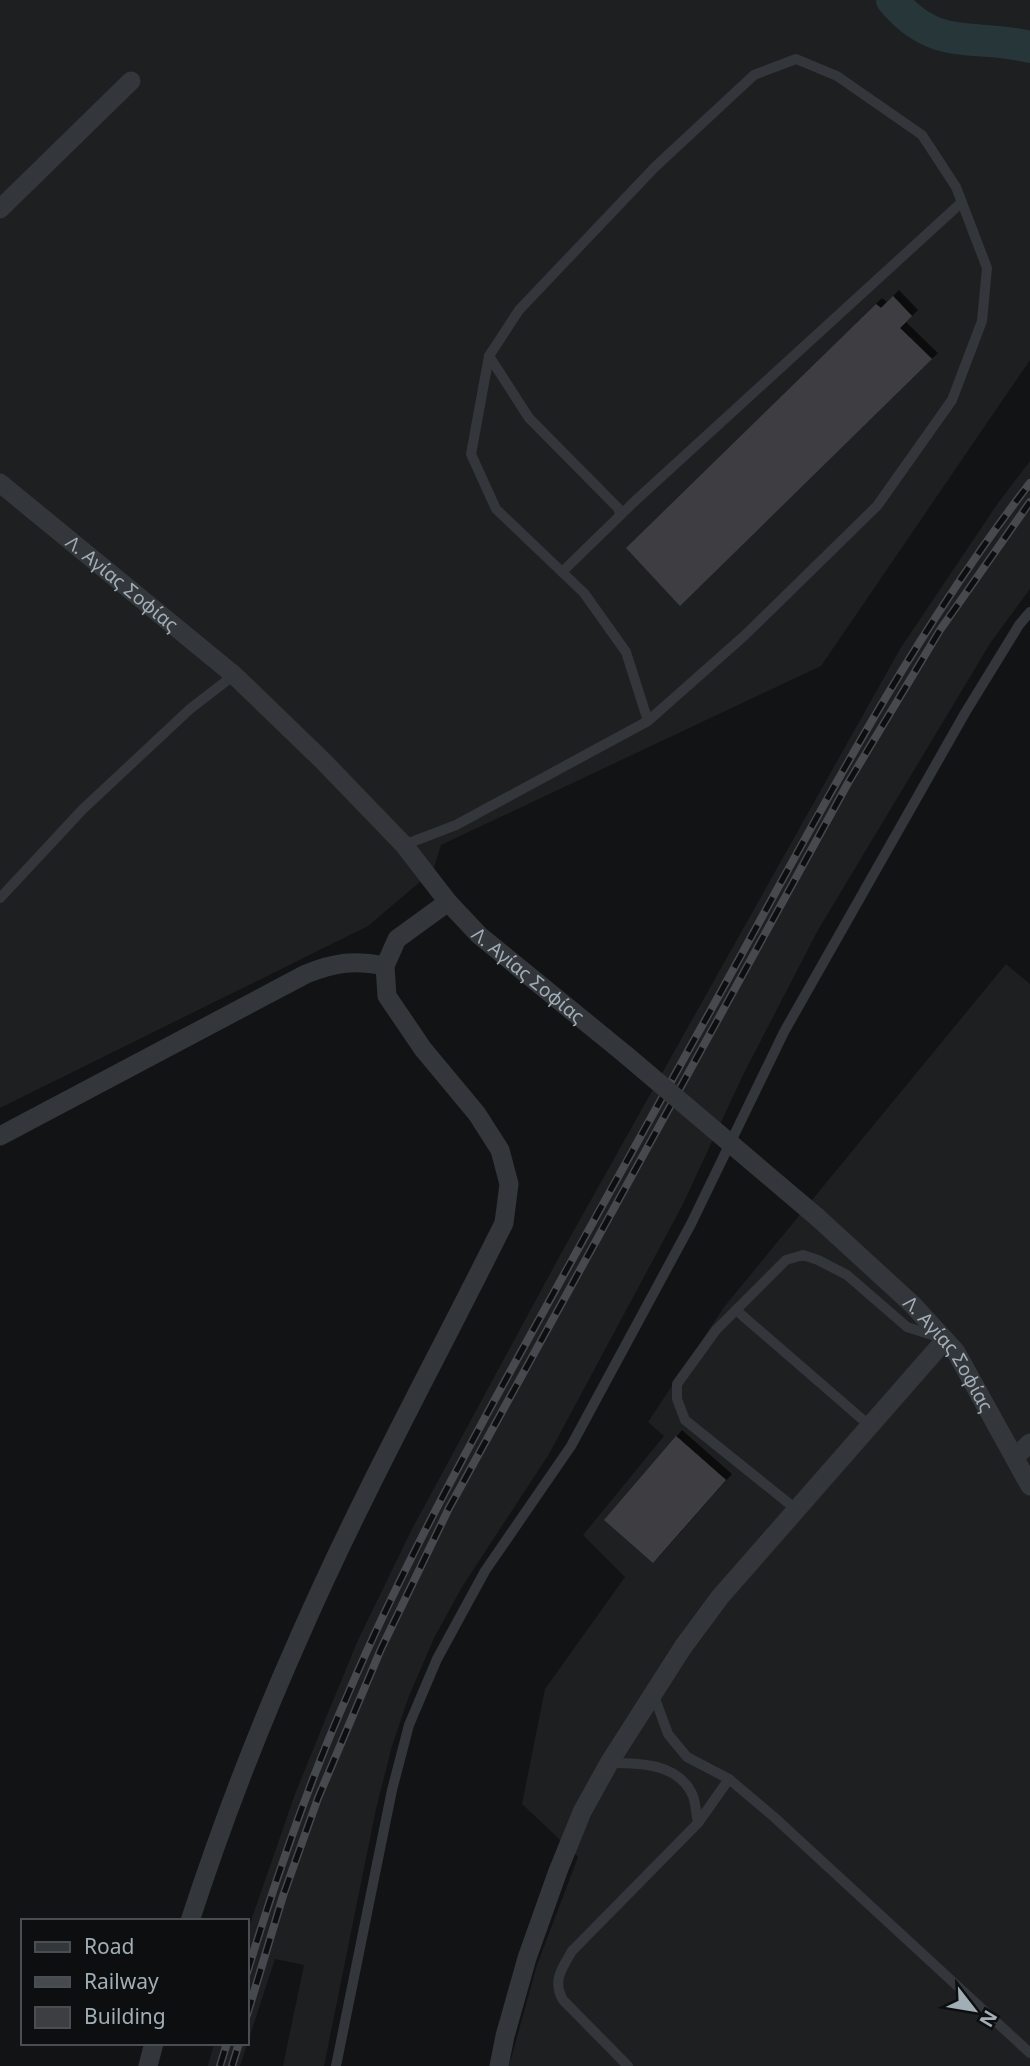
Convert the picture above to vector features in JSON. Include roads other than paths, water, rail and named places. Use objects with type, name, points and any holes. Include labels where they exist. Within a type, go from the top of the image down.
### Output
[{"type":"street","points":[[0,209],[131,81]]},
{"type":"street","name":"Λ. Αγίας Σοφίας","points":[[2,488],[234,675],[323,760],[404,845],[448,902],[479,935],[817,1217],[912,1304],[956,1352],[1030,1486]]},
{"type":"street","points":[[191,1919],[222,1823],[300,1633],[504,1223],[509,1184],[500,1150],[477,1114],[423,1049],[387,996],[385,966],[397,939],[448,902]]},
{"type":"street","points":[[0,1136],[306,974],[329,965],[357,961],[385,966]]},
{"type":"street","points":[[499,2066],[527,1958],[558,1871],[582,1812],[609,1763],[683,1647],[720,1597],[945,1340]]},
{"type":"street","points":[[1015,1458],[1030,1443]]},
{"type":"street","points":[[148,2066],[153,2045]]},
{"type":"lane","points":[[404,845],[456,825],[648,721],[744,636],[877,506],[952,400],[982,321],[988,268],[956,187],[922,135],[837,76],[796,60],[754,75],[655,167],[519,310],[489,356],[471,454],[496,509],[584,593],[626,652],[648,721]]},
{"type":"lane","points":[[562,572],[620,514],[962,202]]},
{"type":"lane","points":[[489,356],[528,418],[618,508],[620,514]]},
{"type":"lane","points":[[336,2066],[392,1790],[409,1725],[438,1658],[485,1571],[571,1446],[691,1224],[784,1032],[965,713],[1019,625],[1030,612]]},
{"type":"lane","points":[[0,898],[83,808],[190,709],[234,675]]},
{"type":"lane","points":[[797,1510],[685,1420],[677,1399],[677,1384],[716,1330],[786,1260],[803,1255],[847,1275],[907,1327],[945,1340]]},
{"type":"lane","points":[[736,1310],[870,1426]]},
{"type":"lane","points":[[653,1693],[668,1734],[687,1757],[729,1779],[774,1817],[1030,2053]]},
{"type":"lane","points":[[609,1763],[639,1763],[676,1775],[694,1797],[698,1823]]},
{"type":"lane","points":[[628,2066],[563,2000],[557,1987],[558,1975],[572,1951],[698,1823],[729,1779]]},
{"type":"waterway","points":[[892,0],[908,17],[924,28],[940,34],[1030,47]]},
{"type":"railway","points":[[248,1970],[293,1832],[333,1728],[386,1609],[449,1484],[851,756],[936,617],[981,549],[1030,483]]},
{"type":"railway","points":[[248,2012],[283,1896],[318,1798],[381,1649],[449,1508],[848,783],[940,630],[1030,502]]},
{"type":"railway","points":[[220,2066],[226,2045]]},
{"type":"railway","points":[[232,2066],[238,2045]]}]
